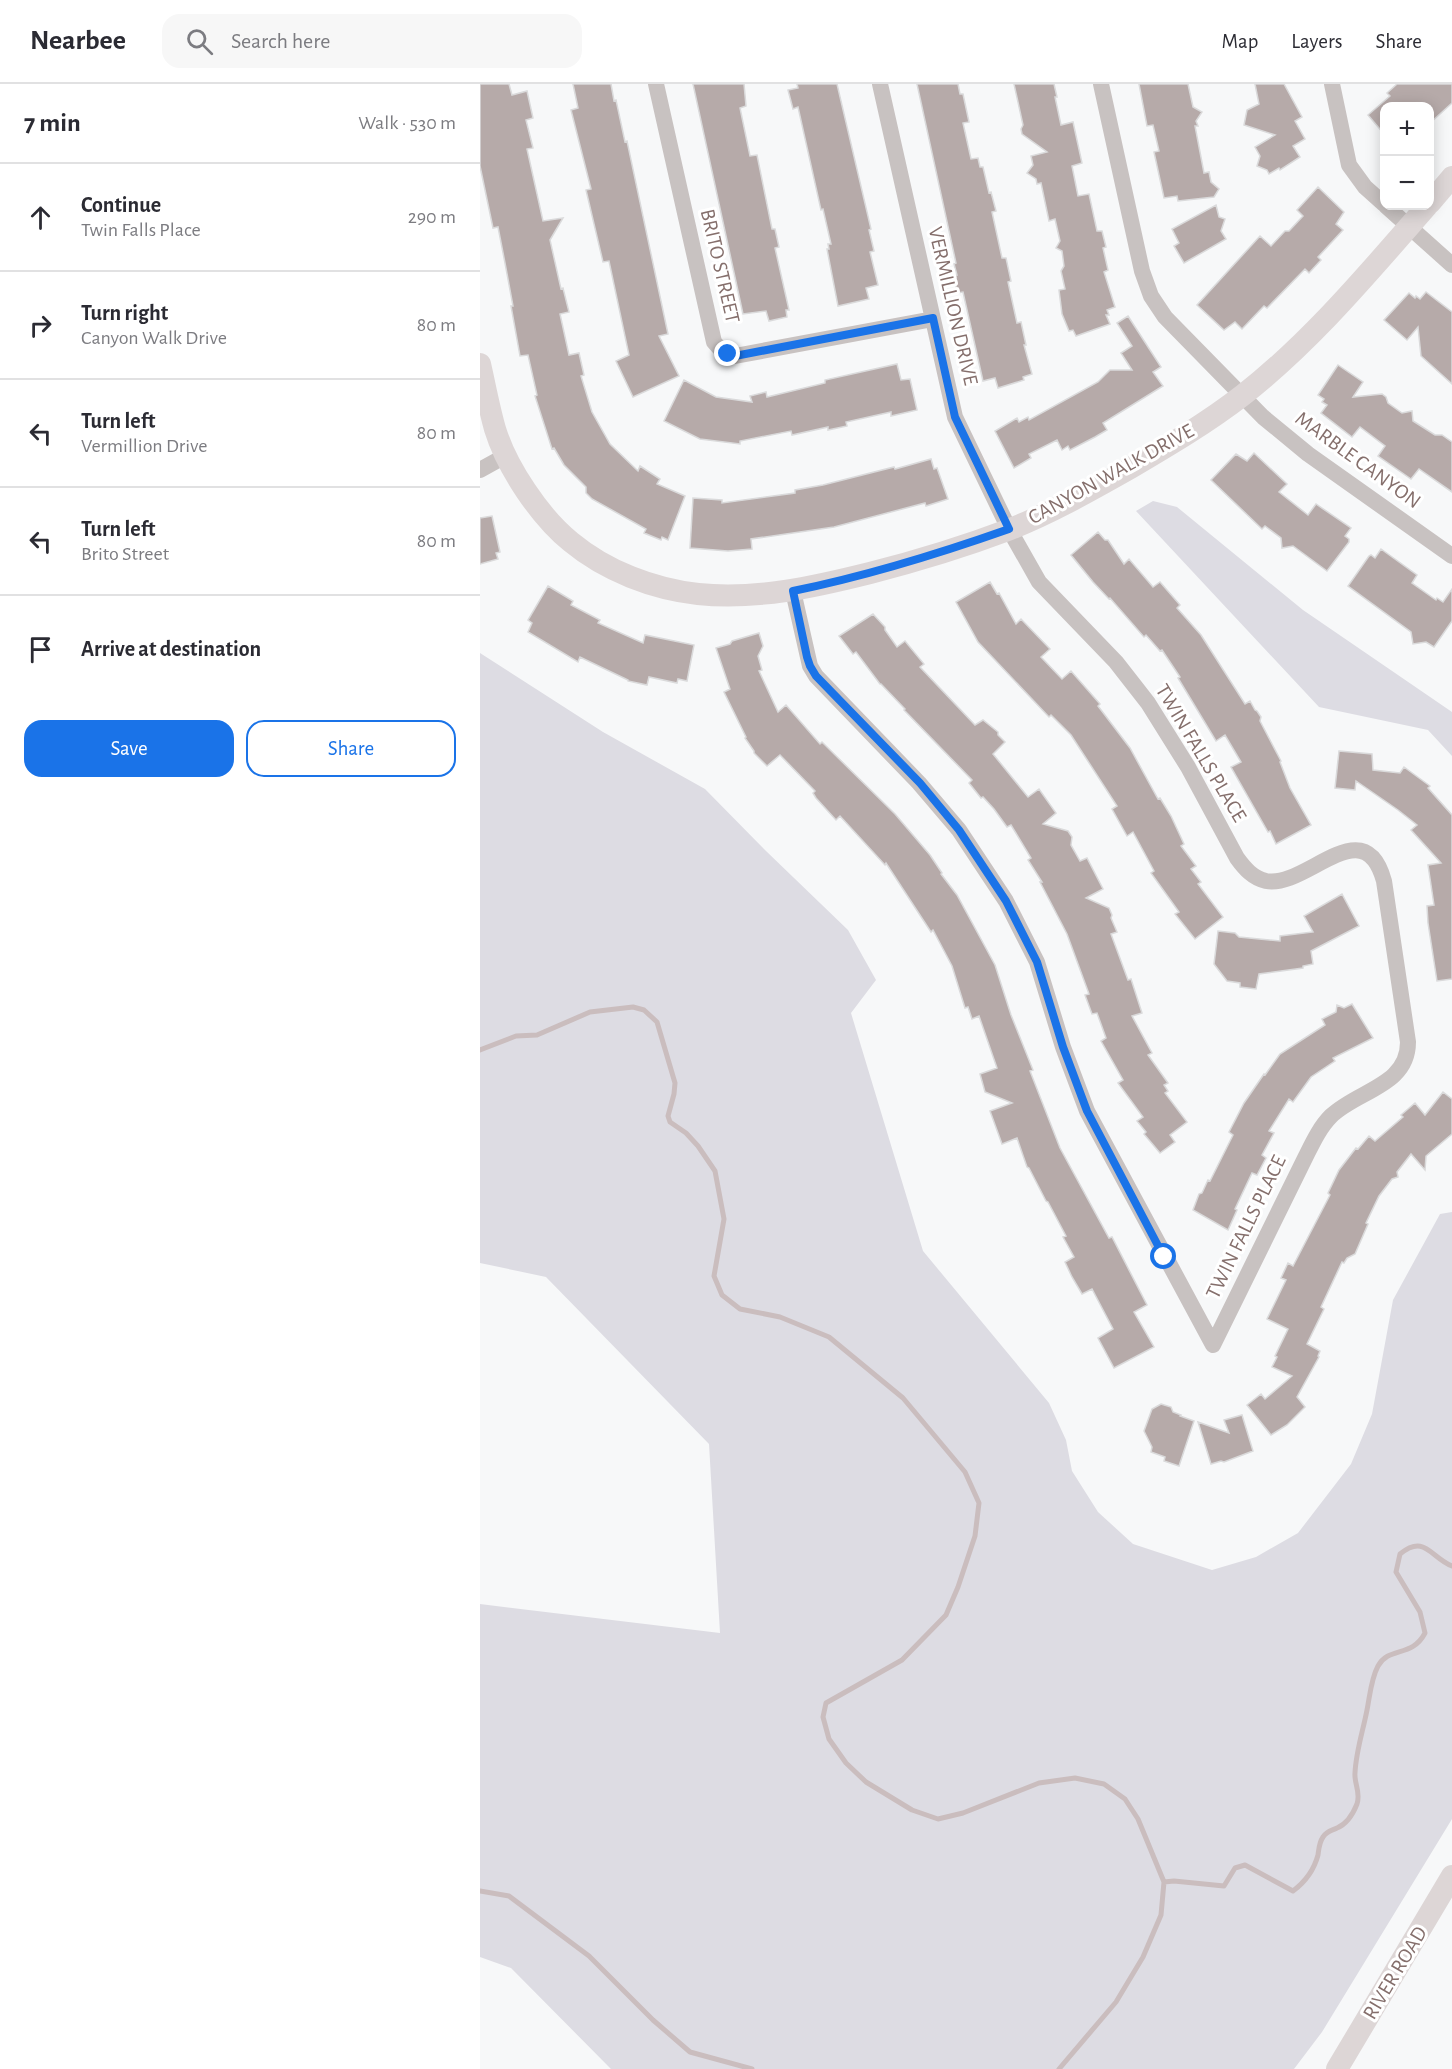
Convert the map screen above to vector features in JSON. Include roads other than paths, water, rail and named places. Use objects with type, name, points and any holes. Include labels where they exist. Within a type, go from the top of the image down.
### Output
[{"type":"street","name":"BRITO STREET","points":[[656,84],[714,342],[722,351],[735,356],[933,318]]},
{"type":"street","name":"VERMILLION DRIVE","points":[[880,84],[955,417],[1009,529]]},
{"type":"street","name":"MARBLE CANYON","points":[[1101,84],[1142,271],[1151,296],[1165,317],[1263,417],[1308,454],[1452,556]]},
{"type":"street","points":[[1332,84],[1349,165],[1365,187],[1380,200]]},
{"type":"street","name":"CANYON WALK DRIVE","points":[[1434,197],[1452,177]]},
{"type":"street","points":[[1391,210],[1452,265]]},
{"type":"street","name":"CANYON WALK DRIVE","points":[[480,364],[496,431],[507,455],[523,486],[570,541],[613,568],[653,585],[699,594],[793,591],[825,585],[934,555],[1009,529],[1049,512],[1130,468],[1242,396],[1279,365],[1318,326],[1423,210]]},
{"type":"street","points":[[480,470],[507,455]]},
{"type":"street","name":"TWIN FALLS PLACE","points":[[793,591],[810,666],[816,676],[920,783],[959,830],[1006,901],[1037,962],[1063,1047],[1087,1111],[1213,1345],[1319,1132],[1341,1108],[1398,1073],[1406,1058],[1408,1042],[1384,881],[1378,863],[1372,857],[1367,853],[1353,850],[1275,881],[1256,877],[1246,870],[1237,858],[1188,767],[1148,703],[1116,662],[1046,591],[1009,529]]},
{"type":"street","name":"RIVER ROAD","points":[[1337,2069],[1452,1876]]},
{"type":"waterway","points":[[480,1050],[516,1036],[537,1035],[590,1012],[633,1007],[644,1010],[657,1022],[675,1083],[668,1116],[670,1122],[686,1133],[698,1146],[715,1171],[724,1219],[714,1276],[722,1295],[740,1309],[780,1317],[829,1337],[903,1398],[965,1472],[979,1503],[975,1536],[946,1615],[902,1660],[826,1703],[823,1717],[829,1739],[846,1763],[866,1782],[912,1810],[938,1819],[963,1813],[1039,1783],[1075,1778],[1104,1784],[1125,1799],[1138,1819],[1164,1882],[1161,1915],[1143,1957],[1116,2002],[1059,2069]]},
{"type":"waterway","points":[[1164,1882],[1224,1886],[1235,1868],[1245,1865],[1293,1891],[1305,1880],[1314,1866],[1323,1837],[1347,1821],[1357,1804],[1355,1777],[1357,1757],[1372,1682],[1378,1666],[1388,1656],[1414,1646],[1425,1633],[1420,1612],[1396,1572],[1400,1554],[1409,1548],[1422,1547],[1452,1566]]},
{"type":"waterway","points":[[480,1891],[509,1896],[589,1956],[653,2020],[690,2052],[752,2069]]}]
